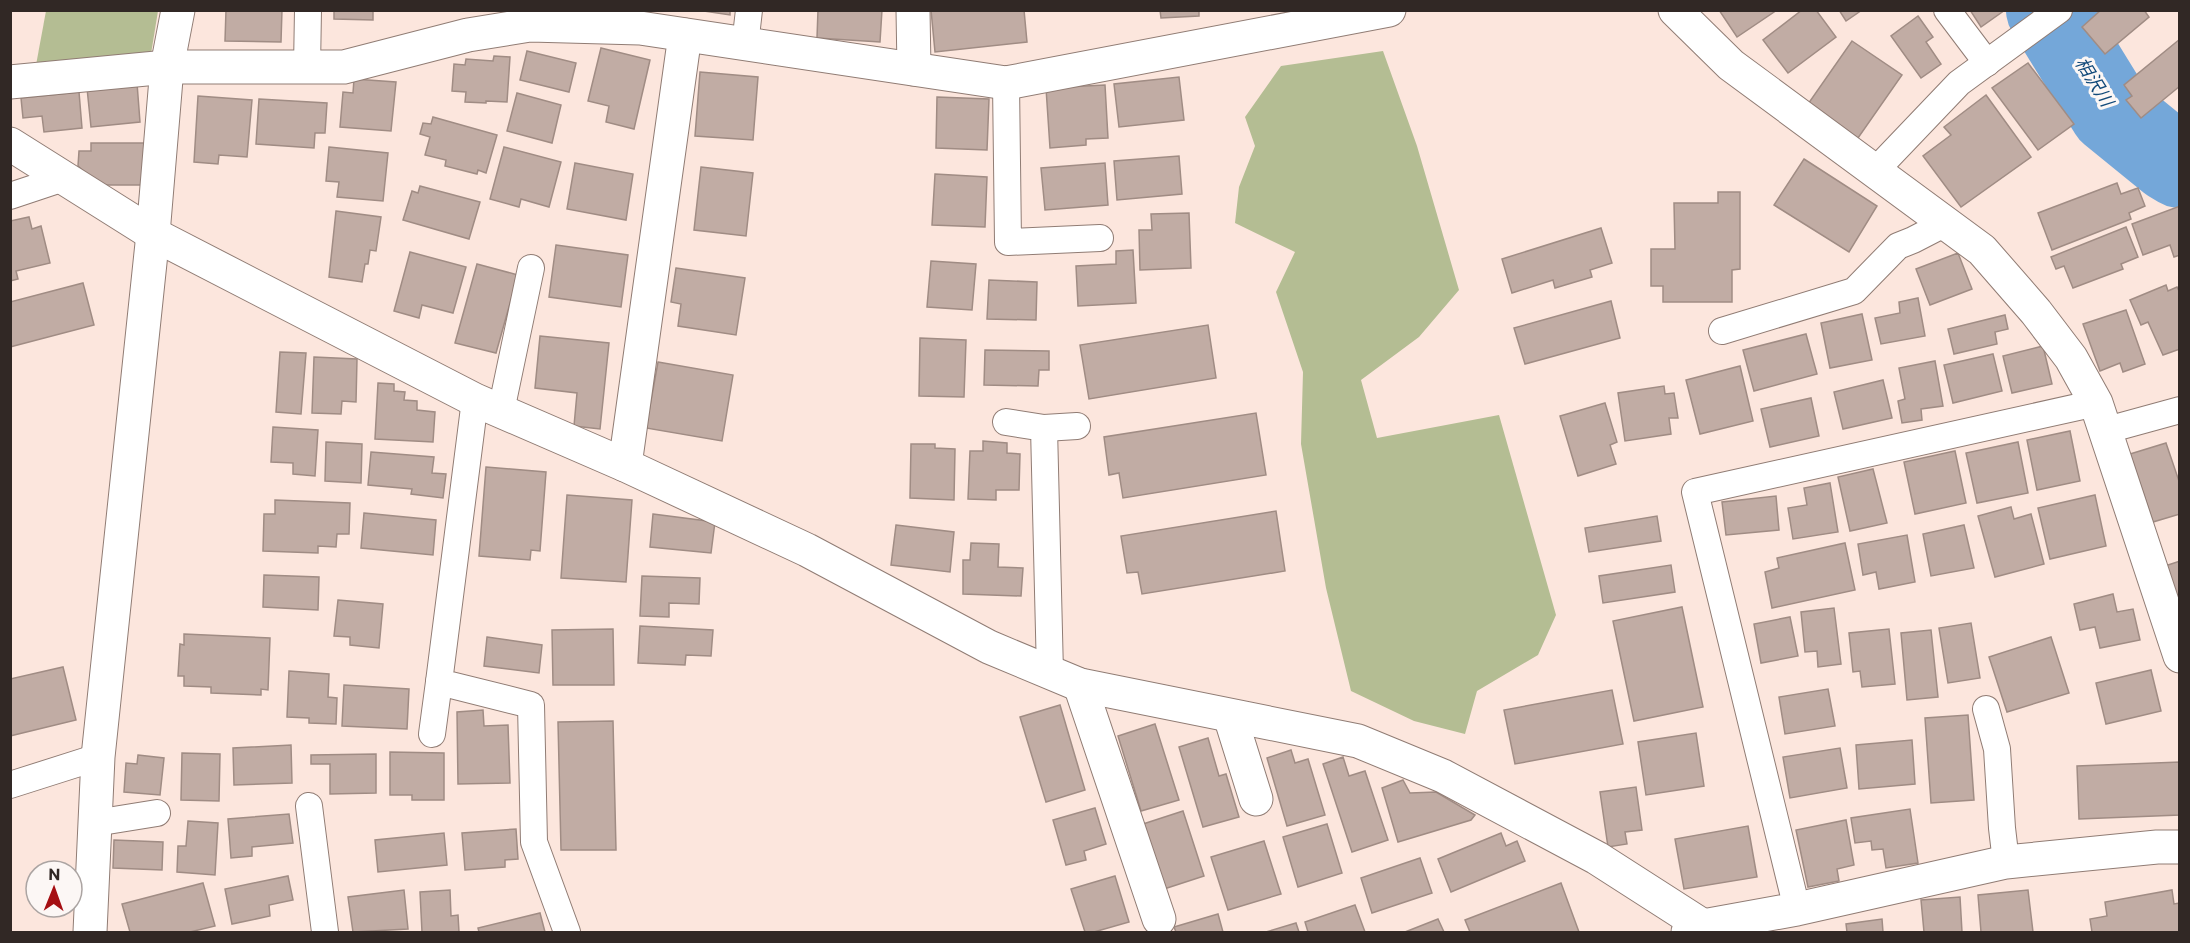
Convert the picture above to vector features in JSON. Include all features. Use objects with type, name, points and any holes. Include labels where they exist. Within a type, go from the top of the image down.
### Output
[{"type":"street","points":[[90,933],[98,758],[153,234],[167,67],[178,10]]},
{"type":"street","points":[[913,10],[914,69]]},
{"type":"street","points":[[10,82],[167,67],[344,67],[468,36],[530,25],[641,19],[685,35],[1006,83],[1324,16],[1389,10]]},
{"type":"street","points":[[1675,10],[1731,64],[1982,250],[2036,312],[2071,358],[2101,417],[2179,655]]},
{"type":"street","points":[[625,465],[685,35]]},
{"type":"street","points":[[10,144],[153,234],[488,405],[625,465],[807,550],[989,647],[1080,685],[1358,741],[1443,776],[1597,858],[1696,929],[2006,862],[2157,847],[2180,848]]},
{"type":"street","points":[[1080,685],[1159,919]]},
{"type":"street","points":[[1230,716],[1256,800]]},
{"type":"lane","points":[[307,67],[308,10]]},
{"type":"lane","points":[[745,45],[749,10]]},
{"type":"lane","points":[[1947,10],[1987,63]]},
{"type":"lane","points":[[1875,171],[1959,83],[2059,10]]},
{"type":"lane","points":[[1006,83],[1008,242],[1100,238]]},
{"type":"lane","points":[[10,196],[64,178]]},
{"type":"lane","points":[[1722,331],[1854,291],[1898,246],[1946,223]]},
{"type":"lane","points":[[432,735],[439,682],[488,405],[531,268]]},
{"type":"lane","points":[[1797,909],[1695,492],[2101,417],[2180,410]]},
{"type":"lane","points":[[1006,422],[1044,428],[1077,426]]},
{"type":"lane","points":[[1044,428],[1050,673]]},
{"type":"lane","points":[[439,682],[531,705],[534,842],[567,933]]},
{"type":"lane","points":[[1986,710],[1996,749],[2001,828],[2006,862]]},
{"type":"lane","points":[[10,785],[98,758]]},
{"type":"lane","points":[[309,806],[325,933]]},
{"type":"lane","points":[[95,823],[157,813]]},
{"type":"green space","points":[[46,11],[158,11],[150,60],[36,65]]},
{"type":"green space","points":[[1383,51],[1417,146],[1459,290],[1419,337],[1361,380],[1377,438],[1499,415],[1556,615],[1538,655],[1477,691],[1465,734],[1414,721],[1351,691],[1326,588],[1301,444],[1303,372],[1276,292],[1295,252],[1235,223],[1239,187],[1255,146],[1245,117],[1281,66]]},
{"type":"building","points":[[226,10],[282,10],[281,42],[225,41]]},
{"type":"building","points":[[334,10],[373,10],[373,20],[334,19]]},
{"type":"building","points":[[697,10],[730,10],[730,15]]},
{"type":"building","points":[[818,10],[882,10],[880,42],[817,38]]},
{"type":"building","points":[[931,10],[1024,10],[1027,42],[935,52]]},
{"type":"building","points":[[1160,10],[1199,10],[1199,16],[1161,18]]},
{"type":"building","points":[[1719,10],[1777,10],[1737,37]]},
{"type":"building","points":[[1802,10],[1816,10],[1836,37],[1788,73],[1763,40]]},
{"type":"building","points":[[1839,10],[1862,10],[1846,21]]},
{"type":"building","points":[[1970,10],[2005,10],[1981,27]]},
{"type":"building","points":[[2101,10],[2144,10],[2149,17],[2105,54],[2082,27]]},
{"type":"building","points":[[1918,16],[1933,37],[1926,42],[1941,64],[1921,78],[1891,36]]},
{"type":"building","points":[[2180,39],[2180,86],[2141,118],[2126,100],[2132,96],[2124,85]]},
{"type":"building","points":[[1852,41],[1902,75],[1858,138],[1808,104]]},
{"type":"building","points":[[601,48],[650,60],[634,129],[606,122],[609,106],[588,101]]},
{"type":"building","points":[[527,51],[576,63],[569,92],[520,80]]},
{"type":"building","points":[[494,56],[510,57],[507,102],[465,102],[466,92],[452,91],[454,64],[465,65],[466,59],[493,61]]},
{"type":"building","points":[[2028,63],[2074,124],[2038,150],[1992,88]]},
{"type":"building","points":[[700,72],[758,77],[753,140],[695,136]]},
{"type":"building","points":[[1179,77],[1184,120],[1119,127],[1114,84]]},
{"type":"building","points":[[354,79],[396,82],[391,131],[340,127],[343,92],[353,93]]},
{"type":"building","points":[[137,83],[140,122],[91,127],[87,88]]},
{"type":"building","points":[[1105,85],[1108,138],[1086,139],[1086,145],[1050,148],[1046,88]]},
{"type":"building","points":[[79,92],[82,128],[44,132],[42,116],[23,118],[21,98]]},
{"type":"building","points":[[517,93],[561,105],[552,143],[507,131]]},
{"type":"building","points":[[1986,95],[2031,157],[1961,207],[1923,156],[1951,135],[1944,127]]},
{"type":"building","points":[[198,96],[252,100],[247,157],[219,155],[218,164],[194,162]]},
{"type":"building","points":[[937,97],[989,99],[987,150],[936,148]]},
{"type":"building","points":[[259,99],[327,103],[325,133],[315,133],[314,148],[256,144]]},
{"type":"building","points":[[433,117],[497,135],[486,173],[478,170],[477,174],[445,166],[446,160],[425,155],[430,137],[420,134],[423,123],[431,124]]},
{"type":"building","points":[[91,143],[149,143],[148,185],[99,185],[78,166],[79,151],[91,151]]},
{"type":"building","points":[[329,147],[388,153],[383,201],[337,197],[339,182],[326,181]]},
{"type":"building","points":[[504,147],[561,162],[549,207],[521,199],[519,207],[490,199]]},
{"type":"building","points":[[1179,156],[1182,194],[1117,200],[1114,161]]},
{"type":"building","points":[[1804,159],[1877,206],[1849,252],[1774,205]]},
{"type":"building","points":[[575,163],[633,174],[626,220],[567,209]]},
{"type":"building","points":[[1105,163],[1108,205],[1045,210],[1041,168]]},
{"type":"building","points":[[701,167],[753,173],[746,236],[694,230]]},
{"type":"building","points":[[935,174],[987,177],[985,227],[932,225]]},
{"type":"building","points":[[2117,183],[2121,194],[2138,188],[2145,206],[2129,213],[2131,219],[2052,250],[2038,213]]},
{"type":"building","points":[[420,186],[480,202],[469,239],[403,220],[412,191],[418,193]]},
{"type":"building","points":[[1718,192],[1740,192],[1740,269],[1732,270],[1732,302],[1663,302],[1663,286],[1651,286],[1651,249],[1675,249],[1674,203],[1718,203]]},
{"type":"building","points":[[2180,206],[2180,255],[2174,257],[2170,245],[2143,255],[2132,224]]},
{"type":"building","points":[[336,211],[381,217],[376,251],[370,250],[362,282],[329,277]]},
{"type":"building","points":[[1189,213],[1191,268],[1140,270],[1139,230],[1152,230],[1151,214]]},
{"type":"building","points":[[29,217],[32,229],[41,226],[50,263],[16,271],[18,279],[10,281],[10,221]]},
{"type":"building","points":[[2126,227],[2138,257],[2121,264],[2123,269],[2073,288],[2064,266],[2056,269],[2051,257]]},
{"type":"building","points":[[1601,228],[1612,263],[1590,270],[1592,277],[1555,288],[1553,280],[1512,293],[1502,259]]},
{"type":"building","points":[[556,245],[628,255],[621,307],[549,297]]},
{"type":"building","points":[[1133,250],[1136,303],[1078,306],[1076,266],[1116,264],[1116,251]]},
{"type":"building","points":[[410,252],[466,267],[453,313],[422,305],[419,318],[394,311]]},
{"type":"building","points":[[1958,253],[1972,289],[1930,305],[1916,269]]},
{"type":"building","points":[[931,261],[976,264],[972,310],[927,307]]},
{"type":"building","points":[[477,264],[518,275],[496,353],[455,343]]},
{"type":"building","points":[[676,268],[745,278],[736,335],[678,326],[681,304],[671,302]]},
{"type":"building","points":[[989,280],[1037,282],[1036,320],[987,319]]},
{"type":"building","points":[[83,283],[94,325],[10,347],[10,302]]},
{"type":"building","points":[[2166,285],[2168,291],[2177,287],[2180,293],[2180,349],[2163,355],[2148,322],[2141,325],[2130,300]]},
{"type":"building","points":[[1918,298],[1925,336],[1881,344],[1875,318],[1900,313],[1899,302]]},
{"type":"building","points":[[1611,301],[1620,338],[1525,364],[1514,328]]},
{"type":"building","points":[[2126,310],[2145,364],[2123,372],[2120,363],[2100,371],[2083,324]]},
{"type":"building","points":[[1862,314],[1872,360],[1830,368],[1821,323]]},
{"type":"building","points":[[2005,315],[2008,329],[1995,332],[1997,344],[1954,354],[1948,329]]},
{"type":"building","points":[[1208,325],[1216,378],[1089,399],[1080,345]]},
{"type":"building","points":[[1806,334],[1817,374],[1754,391],[1743,350]]},
{"type":"building","points":[[540,336],[609,343],[600,429],[574,426],[577,393],[535,388]]},
{"type":"building","points":[[920,338],[966,340],[964,397],[919,396]]},
{"type":"building","points":[[2043,346],[2052,384],[2012,393],[2003,356]]},
{"type":"building","points":[[985,350],[1049,351],[1049,370],[1039,370],[1038,386],[984,385]]},
{"type":"building","points":[[280,352],[306,353],[301,414],[276,412]]},
{"type":"building","points":[[1993,354],[2002,391],[1953,403],[1944,365]]},
{"type":"building","points":[[314,357],[357,359],[356,402],[342,401],[341,414],[312,413]]},
{"type":"building","points":[[1935,361],[1943,406],[1921,409],[1922,420],[1902,423],[1898,401],[1905,399],[1899,368]]},
{"type":"building","points":[[658,362],[733,375],[722,441],[646,428]]},
{"type":"building","points":[[1740,366],[1753,421],[1700,434],[1686,380]]},
{"type":"building","points":[[1883,380],[1892,418],[1843,429],[1834,392]]},
{"type":"building","points":[[378,383],[394,384],[394,391],[405,392],[404,400],[417,401],[417,410],[435,412],[433,442],[375,439]]},
{"type":"building","points":[[1664,386],[1665,394],[1674,393],[1678,418],[1669,418],[1671,434],[1625,441],[1618,393]]},
{"type":"building","points":[[1811,398],[1819,436],[1770,447],[1761,409]]},
{"type":"building","points":[[1605,403],[1617,442],[1610,445],[1616,464],[1578,476],[1560,416]]},
{"type":"building","points":[[1256,413],[1266,475],[1123,498],[1119,473],[1109,475],[1104,437]]},
{"type":"building","points":[[273,427],[318,430],[315,476],[293,474],[293,463],[271,462]]},
{"type":"building","points":[[2070,431],[2080,481],[2037,490],[2027,440]]},
{"type":"building","points":[[983,441],[1007,443],[1007,453],[1020,454],[1019,490],[996,490],[996,500],[968,499],[970,451],[983,451]]},
{"type":"building","points":[[326,442],[362,444],[361,483],[325,481]]},
{"type":"building","points":[[2018,442],[2028,493],[1977,503],[1966,453]]},
{"type":"building","points":[[2166,443],[2180,484],[2180,514],[2153,522],[2130,454]]},
{"type":"building","points":[[911,444],[935,444],[935,448],[955,449],[954,500],[910,498]]},
{"type":"building","points":[[1955,451],[1966,503],[1915,514],[1904,462]]},
{"type":"building","points":[[371,452],[434,457],[432,473],[446,474],[443,498],[411,494],[412,489],[368,485]]},
{"type":"building","points":[[486,467],[546,472],[540,551],[531,550],[530,560],[479,556]]},
{"type":"building","points":[[1873,469],[1887,523],[1850,531],[1838,477]]},
{"type":"building","points":[[1830,483],[1838,532],[1793,539],[1788,508],[1807,505],[1804,488]]},
{"type":"building","points":[[567,495],[632,500],[626,582],[561,578]]},
{"type":"building","points":[[2095,495],[2106,546],[2050,559],[2038,508]]},
{"type":"building","points":[[1776,496],[1779,530],[1726,535],[1722,502]]},
{"type":"building","points":[[275,500],[350,503],[349,534],[337,534],[336,547],[318,546],[318,553],[263,551],[264,514],[275,514]]},
{"type":"building","points":[[2011,507],[2014,519],[2031,514],[2044,564],[1995,577],[1978,516]]},
{"type":"building","points":[[1276,511],[1285,571],[1142,594],[1138,572],[1127,573],[1121,536]]},
{"type":"building","points":[[364,513],[436,520],[433,555],[361,548]]},
{"type":"building","points":[[653,514],[715,522],[711,553],[650,547]]},
{"type":"building","points":[[1657,516],[1661,541],[1589,552],[1585,528]]},
{"type":"building","points":[[896,525],[954,532],[950,572],[891,565]]},
{"type":"building","points":[[1964,525],[1974,568],[1931,576],[1923,534]]},
{"type":"building","points":[[1907,535],[1915,582],[1879,589],[1876,572],[1863,575],[1858,544]]},
{"type":"building","points":[[971,543],[999,544],[998,567],[1023,568],[1021,596],[963,594],[963,560],[970,560]]},
{"type":"building","points":[[1845,543],[1855,590],[1772,608],[1765,572],[1779,568],[1777,558]]},
{"type":"building","points":[[2180,561],[2180,606],[2162,567]]},
{"type":"building","points":[[1671,565],[1675,592],[1603,603],[1599,576]]},
{"type":"building","points":[[264,575],[319,577],[318,610],[263,607]]},
{"type":"building","points":[[642,576],[700,578],[699,604],[669,603],[669,617],[640,616]]},
{"type":"building","points":[[2113,594],[2117,612],[2133,609],[2140,640],[2100,648],[2095,627],[2080,630],[2074,604]]},
{"type":"building","points":[[338,600],[383,604],[379,648],[350,645],[350,637],[334,636]]},
{"type":"building","points":[[1682,607],[1703,707],[1634,721],[1613,621]]},
{"type":"building","points":[[1834,608],[1841,664],[1818,667],[1817,651],[1805,652],[1801,612]]},
{"type":"building","points":[[1790,617],[1798,656],[1761,663],[1754,624]]},
{"type":"building","points":[[1971,623],[1980,678],[1948,683],[1939,628]]},
{"type":"building","points":[[640,626],[713,630],[711,656],[686,655],[685,665],[638,663]]},
{"type":"building","points":[[613,629],[614,685],[553,685],[552,630]]},
{"type":"building","points":[[1889,629],[1895,684],[1862,687],[1860,671],[1853,672],[1849,633]]},
{"type":"building","points":[[1931,630],[1938,697],[1907,700],[1901,633]]},
{"type":"building","points":[[184,634],[270,638],[268,690],[261,689],[261,695],[211,693],[211,687],[184,686],[184,676],[178,676],[180,644],[184,645]]},
{"type":"building","points":[[487,637],[542,645],[539,673],[484,666]]},
{"type":"building","points":[[2051,637],[2069,693],[2007,712],[1989,657]]},
{"type":"building","points":[[63,667],[76,720],[10,736],[10,679]]},
{"type":"building","points":[[2151,670],[2161,711],[2106,724],[2096,683]]},
{"type":"building","points":[[289,671],[329,674],[328,697],[337,698],[336,724],[309,723],[309,718],[287,717]]},
{"type":"building","points":[[344,685],[409,689],[407,729],[342,726]]},
{"type":"building","points":[[1828,689],[1835,726],[1785,734],[1779,697]]},
{"type":"building","points":[[1612,690],[1623,744],[1515,764],[1504,710]]},
{"type":"building","points":[[1060,705],[1085,790],[1046,802],[1020,717]]},
{"type":"building","points":[[483,710],[484,726],[508,725],[510,783],[458,784],[457,712]]},
{"type":"building","points":[[1968,715],[1974,800],[1931,803],[1925,718]]},
{"type":"building","points":[[613,721],[616,850],[561,850],[558,722]]},
{"type":"building","points":[[1155,724],[1179,800],[1141,811],[1118,736]]},
{"type":"building","points":[[1696,733],[1704,786],[1646,795],[1638,742]]},
{"type":"building","points":[[1208,738],[1219,776],[1226,774],[1239,817],[1203,827],[1179,747]]},
{"type":"building","points":[[1912,740],[1915,784],[1859,789],[1856,745]]},
{"type":"building","points":[[291,745],[292,783],[234,785],[233,748]]},
{"type":"building","points":[[1840,748],[1847,788],[1790,798],[1783,757]]},
{"type":"building","points":[[1291,750],[1295,763],[1308,759],[1325,815],[1287,826],[1267,758]]},
{"type":"building","points":[[390,752],[444,753],[444,800],[412,800],[412,795],[390,795]]},
{"type":"building","points":[[182,753],[220,754],[219,801],[181,800]]},
{"type":"building","points":[[376,754],[376,793],[330,794],[330,764],[311,764],[311,755]]},
{"type":"building","points":[[138,755],[164,758],[160,795],[124,792],[126,763],[137,764]]},
{"type":"building","points":[[1343,757],[1349,776],[1365,771],[1388,840],[1352,852],[1323,764]]},
{"type":"building","points":[[2180,762],[2180,815],[2079,819],[2077,766]]},
{"type":"building","points":[[1403,780],[1410,793],[1436,792],[1475,815],[1471,820],[1398,842],[1382,788]]},
{"type":"building","points":[[1636,787],[1642,830],[1625,832],[1627,844],[1608,847],[1600,792]]},
{"type":"building","points":[[1095,808],[1106,844],[1084,851],[1086,860],[1066,865],[1053,820]]},
{"type":"building","points":[[1910,809],[1918,863],[1886,868],[1883,849],[1872,850],[1871,841],[1855,843],[1851,818]]},
{"type":"building","points":[[1183,811],[1204,876],[1164,889],[1143,824]]},
{"type":"building","points":[[289,814],[293,843],[252,847],[252,856],[231,858],[228,819]]},
{"type":"building","points":[[1846,820],[1854,865],[1837,869],[1839,881],[1808,887],[1796,830]]},
{"type":"building","points":[[188,821],[218,823],[215,875],[177,872],[178,846],[186,846]]},
{"type":"building","points":[[1327,824],[1342,873],[1298,887],[1283,837]]},
{"type":"building","points":[[1748,826],[1757,877],[1684,889],[1675,839]]},
{"type":"building","points":[[516,829],[518,859],[505,860],[505,867],[465,870],[462,833]]},
{"type":"building","points":[[444,833],[447,865],[378,872],[375,840]]},
{"type":"building","points":[[1501,833],[1506,846],[1517,841],[1525,861],[1451,892],[1438,859]]},
{"type":"building","points":[[114,840],[163,842],[162,870],[113,868]]},
{"type":"building","points":[[1264,841],[1281,894],[1228,910],[1211,857]]},
{"type":"building","points":[[1420,858],[1432,893],[1372,913],[1361,878]]},
{"type":"building","points":[[288,876],[293,900],[269,905],[270,916],[232,924],[225,889]]},
{"type":"building","points":[[1115,876],[1129,922],[1094,932],[1085,932],[1071,889]]},
{"type":"building","points":[[203,883],[215,926],[190,932],[130,932],[122,904]]},
{"type":"building","points":[[1561,883],[1579,932],[1470,932],[1465,920]]},
{"type":"building","points":[[404,890],[408,929],[353,932],[348,897]]},
{"type":"building","points":[[450,890],[451,916],[458,915],[459,932],[422,932],[420,892]]},
{"type":"building","points":[[2028,890],[2033,932],[1981,932],[1978,895]]},
{"type":"building","points":[[2172,890],[2174,904],[2180,903],[2180,932],[2092,932],[2090,919],[2107,916],[2105,902]]},
{"type":"building","points":[[1960,897],[1962,932],[1924,932],[1921,900]]},
{"type":"building","points":[[1355,905],[1365,932],[1308,932],[1305,922]]},
{"type":"building","points":[[540,913],[545,932],[479,932],[478,928]]},
{"type":"building","points":[[1218,914],[1223,932],[1176,932],[1174,927]]},
{"type":"building","points":[[1438,919],[1444,932],[1405,932]]},
{"type":"building","points":[[1882,919],[1883,932],[1847,932],[1846,924]]},
{"type":"building","points":[[1296,923],[1299,932],[1266,932]]},
{"type":"waterway","name":"相沢川","points":[[2048,10],[2111,112],[2180,166]]}]
